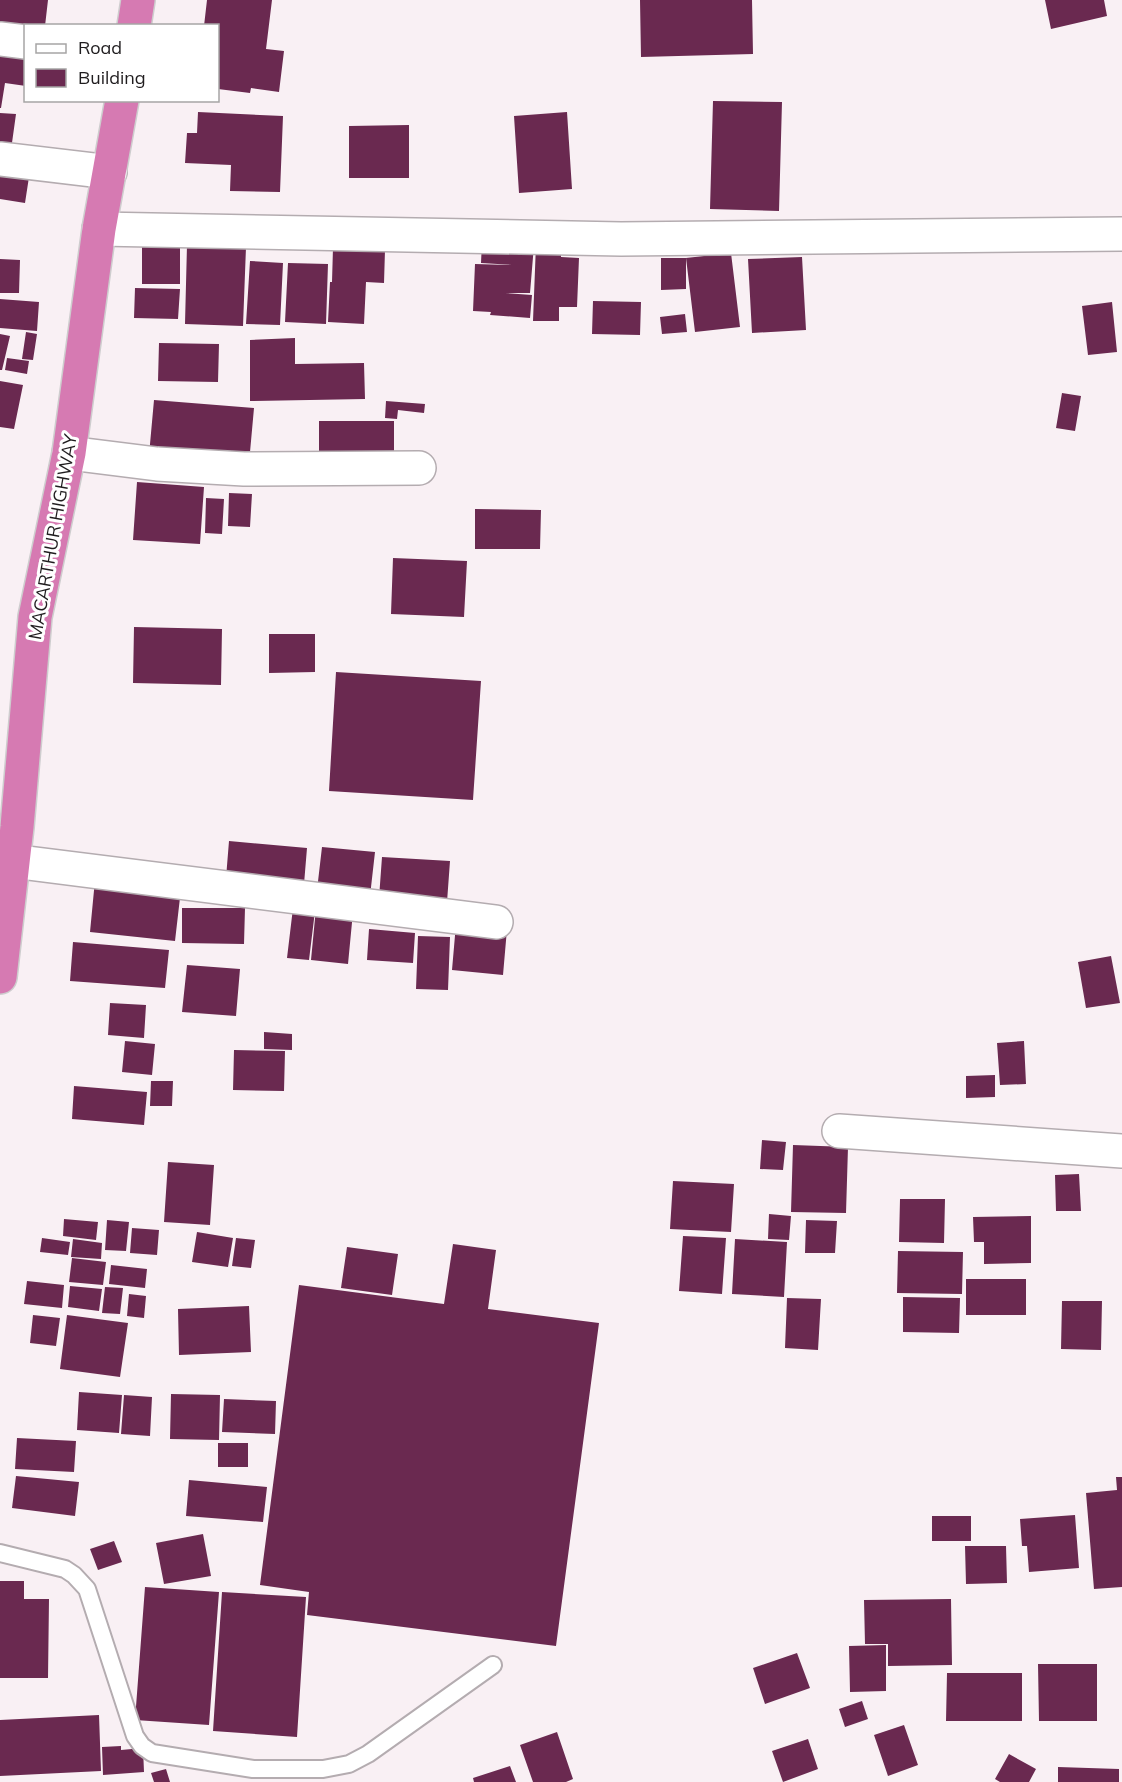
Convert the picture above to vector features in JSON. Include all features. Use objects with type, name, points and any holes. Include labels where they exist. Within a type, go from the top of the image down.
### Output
[{"type":"highway","points":[[134,24],[138,0]]},
{"type":"highway","name":"MACARTHUR HIGHWAY","points":[[0,977],[35,617],[69,453],[99,229],[122,102]]},
{"type":"street","points":[[0,39],[24,42]]},
{"type":"street","points":[[0,159],[110,172]]},
{"type":"street","points":[[99,229],[621,239],[1122,234]]},
{"type":"street","points":[[69,453],[157,464],[244,469],[419,468]]},
{"type":"street","points":[[12,861],[496,922]]},
{"type":"street","points":[[839,1131],[1122,1151]]},
{"type":"lane","points":[[0,1553],[65,1569],[87,1589],[135,1736],[142,1746],[152,1753],[253,1769],[323,1769],[349,1764],[368,1754],[493,1665]]},
{"type":"building","points":[[0,0],[48,0],[45,24],[24,24],[24,26],[0,30]]},
{"type":"building","points":[[207,0],[272,0],[266,49],[284,51],[279,92],[251,88],[250,93],[219,89],[219,24],[204,24]]},
{"type":"building","points":[[640,0],[752,0],[753,54],[641,57]]},
{"type":"building","points":[[1045,0],[1104,0],[1107,16],[1051,29]]},
{"type":"building","points":[[0,52],[24,56],[24,86],[5,83],[0,108]]},
{"type":"building","points":[[713,101],[782,102],[779,211],[710,209]]},
{"type":"building","points":[[198,112],[283,116],[280,192],[230,191],[231,165],[185,163],[187,133],[197,133]]},
{"type":"building","points":[[567,112],[572,189],[519,193],[514,116]]},
{"type":"building","points":[[0,113],[16,114],[11,150],[0,149]]},
{"type":"building","points":[[409,125],[409,178],[349,178],[349,126]]},
{"type":"building","points":[[0,172],[29,177],[25,203],[0,199]]},
{"type":"building","points":[[482,242],[534,245],[530,293],[505,293],[532,295],[530,318],[490,315],[491,312],[473,311],[475,264],[512,265],[481,263]]},
{"type":"building","points":[[536,244],[561,245],[561,257],[579,258],[577,307],[559,307],[559,321],[533,321]]},
{"type":"building","points":[[187,245],[246,247],[243,326],[185,324]]},
{"type":"building","points":[[142,247],[180,247],[180,284],[142,284]]},
{"type":"building","points":[[333,248],[385,250],[384,283],[366,282],[364,324],[328,322]]},
{"type":"building","points":[[731,253],[740,327],[695,332],[686,258]]},
{"type":"building","points":[[802,257],[806,330],[752,333],[748,259]]},
{"type":"building","points":[[661,258],[686,258],[686,289],[661,290]]},
{"type":"building","points":[[0,259],[20,260],[19,293],[0,293]]},
{"type":"building","points":[[250,261],[283,263],[280,325],[246,324]]},
{"type":"building","points":[[288,263],[328,264],[326,324],[285,322]]},
{"type":"building","points":[[135,288],[180,289],[178,319],[134,318]]},
{"type":"building","points":[[0,299],[39,302],[37,331],[0,328]]},
{"type":"building","points":[[593,301],[641,302],[640,335],[592,334]]},
{"type":"building","points":[[1112,302],[1117,352],[1088,355],[1082,306]]},
{"type":"building","points":[[685,314],[687,332],[662,334],[660,317]]},
{"type":"building","points":[[26,332],[37,334],[33,360],[22,359]]},
{"type":"building","points":[[0,334],[10,336],[2,370],[0,370]]},
{"type":"building","points":[[295,338],[295,364],[364,363],[365,399],[250,401],[250,340]]},
{"type":"building","points":[[159,343],[219,344],[218,382],[158,381]]},
{"type":"building","points":[[7,358],[29,361],[27,374],[5,370]]},
{"type":"building","points":[[0,381],[23,385],[14,429],[0,427]]},
{"type":"building","points":[[1062,393],[1081,396],[1075,431],[1056,428]]},
{"type":"building","points":[[154,400],[254,408],[249,463],[149,455]]},
{"type":"building","points":[[386,401],[425,404],[424,413],[398,410],[397,419],[385,418]]},
{"type":"building","points":[[319,421],[394,421],[394,457],[319,456]]},
{"type":"building","points":[[137,482],[204,487],[200,544],[133,540]]},
{"type":"building","points":[[229,493],[252,494],[250,527],[228,526]]},
{"type":"building","points":[[206,498],[224,499],[222,534],[205,533]]},
{"type":"building","points":[[475,509],[541,510],[540,549],[475,549]]},
{"type":"building","points":[[393,558],[467,561],[464,617],[391,614]]},
{"type":"building","points":[[134,627],[222,629],[221,685],[133,683]]},
{"type":"building","points":[[269,634],[315,634],[315,672],[269,673]]},
{"type":"building","points":[[336,672],[481,681],[473,800],[329,791]]},
{"type":"building","points":[[229,841],[307,848],[304,884],[226,878]]},
{"type":"building","points":[[322,847],[375,852],[370,896],[317,890]]},
{"type":"building","points":[[382,857],[450,861],[447,902],[379,898]]},
{"type":"building","points":[[95,880],[181,889],[175,941],[90,932]]},
{"type":"building","points":[[182,908],[245,908],[244,944],[182,943]]},
{"type":"building","points":[[293,908],[315,911],[309,960],[287,958]]},
{"type":"building","points":[[316,908],[353,912],[348,964],[311,960]]},
{"type":"building","points":[[456,924],[507,929],[503,975],[452,970]]},
{"type":"building","points":[[369,929],[415,933],[413,963],[367,960]]},
{"type":"building","points":[[418,936],[450,937],[448,990],[416,989]]},
{"type":"building","points":[[73,942],[169,950],[165,988],[70,981]]},
{"type":"building","points":[[1111,956],[1120,1003],[1086,1008],[1078,962]]},
{"type":"building","points":[[187,965],[240,969],[236,1016],[182,1012]]},
{"type":"building","points":[[110,1003],[146,1005],[144,1038],[108,1035]]},
{"type":"building","points":[[264,1032],[292,1034],[292,1050],[264,1049]]},
{"type":"building","points":[[125,1041],[155,1044],[152,1075],[122,1072]]},
{"type":"building","points":[[1024,1041],[1026,1084],[1000,1085],[997,1043]]},
{"type":"building","points":[[234,1050],[285,1051],[284,1091],[233,1090]]},
{"type":"building","points":[[995,1075],[995,1097],[966,1098],[966,1076]]},
{"type":"building","points":[[151,1081],[173,1081],[172,1106],[150,1106]]},
{"type":"building","points":[[74,1086],[147,1092],[144,1125],[72,1119]]},
{"type":"building","points":[[762,1140],[786,1142],[783,1170],[760,1169]]},
{"type":"building","points":[[793,1145],[848,1147],[846,1213],[791,1212]]},
{"type":"building","points":[[168,1162],[214,1165],[210,1225],[164,1222]]},
{"type":"building","points":[[1079,1174],[1081,1211],[1056,1211],[1055,1175]]},
{"type":"building","points":[[673,1181],[734,1184],[731,1232],[670,1229]]},
{"type":"building","points":[[900,1199],[945,1199],[944,1243],[899,1242]]},
{"type":"building","points":[[769,1214],[791,1216],[789,1240],[768,1239]]},
{"type":"building","points":[[1031,1216],[1031,1263],[984,1264],[984,1242],[974,1242],[973,1217]]},
{"type":"building","points":[[64,1219],[98,1222],[96,1240],[63,1236]]},
{"type":"building","points":[[107,1220],[129,1222],[126,1251],[105,1250]]},
{"type":"building","points":[[806,1220],[837,1221],[835,1253],[805,1253]]},
{"type":"building","points":[[132,1228],[159,1230],[157,1255],[130,1253]]},
{"type":"building","points":[[197,1232],[233,1238],[228,1267],[192,1262]]},
{"type":"building","points":[[683,1236],[726,1238],[722,1294],[679,1291]]},
{"type":"building","points":[[42,1238],[70,1242],[68,1255],[40,1252]]},
{"type":"building","points":[[236,1238],[255,1240],[251,1268],[232,1266]]},
{"type":"building","points":[[73,1239],[102,1243],[101,1259],[71,1257]]},
{"type":"building","points":[[735,1239],[787,1242],[784,1297],[732,1294]]},
{"type":"building","points":[[453,1244],[496,1250],[488,1309],[599,1323],[556,1646],[307,1615],[309,1592],[260,1585],[299,1285],[444,1304]]},
{"type":"building","points":[[347,1247],[398,1254],[392,1295],[341,1288]]},
{"type":"building","points":[[898,1251],[963,1252],[962,1294],[897,1293]]},
{"type":"building","points":[[72,1258],[106,1262],[103,1285],[69,1282]]},
{"type":"building","points":[[111,1265],[147,1269],[145,1288],[109,1284]]},
{"type":"building","points":[[966,1279],[1026,1279],[1026,1315],[966,1315]]},
{"type":"building","points":[[27,1281],[64,1285],[62,1308],[24,1304]]},
{"type":"building","points":[[70,1286],[102,1289],[99,1311],[68,1307]]},
{"type":"building","points":[[105,1287],[123,1288],[120,1314],[102,1313]]},
{"type":"building","points":[[129,1294],[146,1296],[144,1318],[127,1316]]},
{"type":"building","points":[[903,1297],[960,1298],[959,1333],[903,1332]]},
{"type":"building","points":[[787,1298],[821,1299],[818,1350],[785,1348]]},
{"type":"building","points":[[1062,1301],[1102,1301],[1101,1350],[1061,1349]]},
{"type":"building","points":[[249,1306],[251,1352],[179,1355],[178,1309]]},
{"type":"building","points":[[33,1315],[60,1318],[56,1346],[30,1343]]},
{"type":"building","points":[[67,1315],[128,1323],[120,1377],[60,1369]]},
{"type":"building","points":[[79,1392],[122,1395],[119,1433],[77,1430]]},
{"type":"building","points":[[171,1394],[220,1395],[219,1440],[170,1439]]},
{"type":"building","points":[[124,1395],[152,1397],[150,1436],[121,1434]]},
{"type":"building","points":[[224,1399],[276,1401],[275,1434],[222,1432]]},
{"type":"building","points":[[17,1438],[76,1441],[74,1472],[15,1469]]},
{"type":"building","points":[[218,1443],[248,1443],[248,1467],[218,1467]]},
{"type":"building","points":[[16,1476],[79,1482],[75,1516],[12,1508]]},
{"type":"building","points":[[1116,1477],[1122,1477],[1122,1587],[1094,1589],[1086,1493],[1117,1490]]},
{"type":"building","points":[[189,1480],[267,1487],[263,1522],[186,1516]]},
{"type":"building","points":[[1075,1515],[1079,1568],[1029,1572],[1027,1546],[1022,1546],[1020,1519]]},
{"type":"building","points":[[932,1516],[971,1516],[971,1541],[932,1541]]},
{"type":"building","points":[[203,1534],[211,1576],[164,1584],[156,1543]]},
{"type":"building","points":[[114,1541],[122,1562],[98,1570],[90,1549]]},
{"type":"building","points":[[965,1546],[1006,1546],[1007,1583],[966,1584]]},
{"type":"building","points":[[0,1581],[24,1581],[24,1599],[49,1599],[48,1678],[0,1678]]},
{"type":"building","points":[[145,1587],[219,1592],[209,1725],[135,1720]]},
{"type":"building","points":[[222,1592],[306,1597],[297,1737],[213,1731]]},
{"type":"building","points":[[951,1599],[952,1665],[888,1666],[888,1644],[865,1644],[864,1600]]},
{"type":"building","points":[[886,1645],[886,1691],[850,1692],[849,1646]]},
{"type":"building","points":[[797,1653],[810,1688],[765,1704],[753,1668]]},
{"type":"building","points":[[1038,1664],[1097,1664],[1097,1721],[1039,1721]]},
{"type":"building","points":[[947,1673],[1022,1673],[1022,1721],[946,1721]]},
{"type":"building","points":[[862,1701],[868,1719],[845,1727],[839,1709]]},
{"type":"building","points":[[99,1715],[101,1771],[0,1776],[0,1720]]},
{"type":"building","points":[[904,1725],[918,1765],[888,1776],[874,1735]]},
{"type":"building","points":[[557,1732],[573,1779],[566,1782],[533,1782],[520,1745]]},
{"type":"building","points":[[808,1739],[818,1769],[783,1782],[772,1751]]},
{"type":"building","points":[[121,1746],[121,1750],[143,1748],[144,1772],[103,1775],[102,1747]]},
{"type":"building","points":[[1009,1754],[1036,1769],[1029,1782],[1000,1782],[995,1779]]},
{"type":"building","points":[[510,1766],[516,1782],[474,1782],[473,1778]]},
{"type":"building","points":[[1058,1767],[1119,1769],[1119,1782],[1058,1782]]},
{"type":"building","points":[[166,1769],[170,1782],[154,1782],[151,1773]]}]
